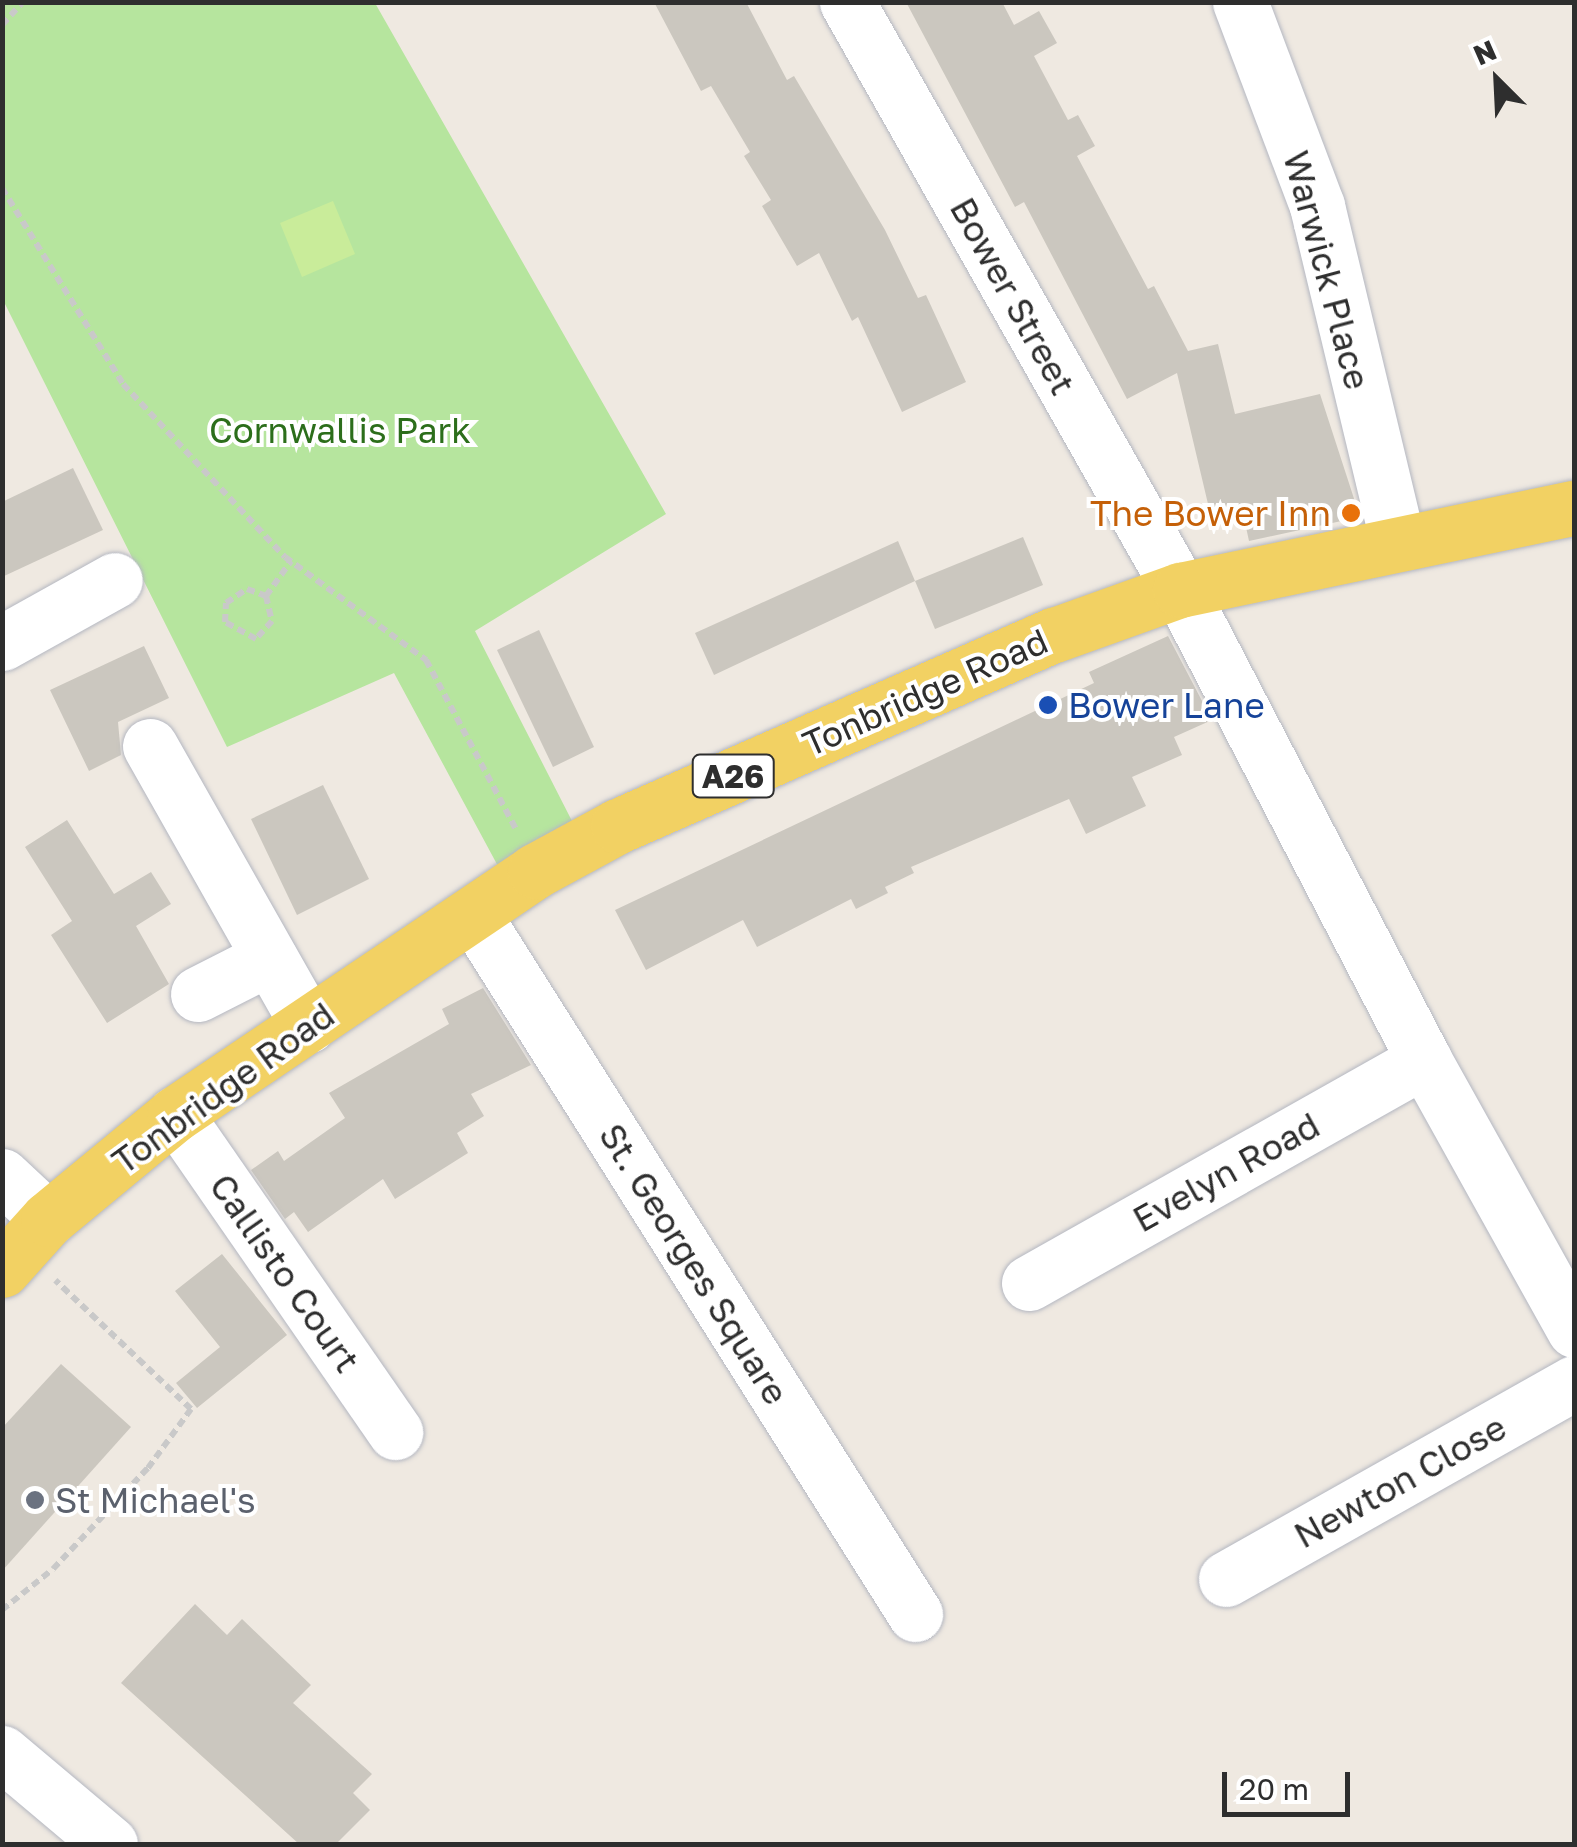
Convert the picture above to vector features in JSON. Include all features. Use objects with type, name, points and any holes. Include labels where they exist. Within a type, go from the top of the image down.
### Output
[{"type":"main road","name":"Tonbridge Road","points":[[24,1246],[175,1114],[536,872],[618,826],[1018,651],[1180,590],[1574,508]]},
{"type":"street","name":"Bower Street","points":[[847,2],[1180,590]]},
{"type":"street","name":"Warwick Place","points":[[1240,2],[1316,206],[1398,544]]},
{"type":"street","points":[[2,643],[115,580]]},
{"type":"street","points":[[1180,590],[1424,1060],[1574,1330]]},
{"type":"street","points":[[150,746],[308,1025]]},
{"type":"street","name":"St. Georges Square","points":[[473,914],[916,1614]]},
{"type":"street","points":[[198,994],[270,958]]},
{"type":"street","name":"Evelyn Road","points":[[1029,1284],[1424,1060]]},
{"type":"street","name":"Callisto Court","points":[[175,1114],[395,1432]]},
{"type":"street","points":[[2,1176],[24,1246]]},
{"type":"street","name":"Newton Close","points":[[1226,1579],[1574,1384]]},
{"type":"street","points":[[2,1753],[110,1844]]},
{"type":"path","points":[[2,25],[23,2]]},
{"type":"path","points":[[2,188],[123,384],[291,561],[426,660],[488,767],[536,872]]},
{"type":"path","points":[[266,596],[247,589],[226,603],[225,622],[256,639],[272,621],[266,596],[291,561]]},
{"type":"path","points":[[2,1610],[53,1569],[148,1468],[191,1408],[165,1377],[24,1246]]},
{"type":"green space","name":"Cornwallis Park","points":[[3,3],[375,3],[666,514],[475,631],[572,821],[499,868],[394,673],[227,747],[3,300]]},
{"type":"green space","points":[[333,201],[355,254],[302,277],[280,223]]},
{"type":"building","points":[[654,2],[746,2],[787,80],[794,76],[885,230],[918,298],[926,295],[966,382],[902,412],[858,317],[852,321],[819,253],[797,266],[762,206],[771,200],[744,156],[750,152],[711,86],[701,91]]},
{"type":"building","points":[[906,2],[1002,2],[1014,25],[1039,11],[1057,43],[1034,56],[1068,120],[1078,115],[1095,146],[1077,156],[1148,289],[1154,286],[1188,351],[1218,344],[1235,414],[1320,394],[1360,517],[1249,541],[1244,518],[1213,525],[1177,373],[1127,399],[1024,202],[1015,207]]},
{"type":"building","points":[[73,468],[103,530],[2,577],[2,502]]},
{"type":"building","points":[[1023,537],[1043,585],[935,629],[915,581]]},
{"type":"building","points":[[898,541],[915,581],[714,675],[695,633]]},
{"type":"building","points":[[539,630],[594,747],[553,767],[497,650]]},
{"type":"building","points":[[1168,636],[1212,720],[1174,737],[1182,755],[1132,777],[1146,806],[1086,834],[1069,799],[911,867],[914,873],[885,887],[888,893],[856,909],[851,899],[757,947],[743,920],[646,970],[615,910],[1094,683],[1089,672]]},
{"type":"building","points":[[144,646],[169,698],[118,722],[121,755],[89,771],[50,690]]},
{"type":"building","points":[[323,785],[369,879],[297,915],[251,819]]},
{"type":"building","points":[[67,820],[114,894],[151,872],[171,904],[136,926],[169,984],[107,1023],[51,935],[72,921],[25,847]]},
{"type":"building","points":[[483,988],[531,1065],[471,1094],[484,1116],[457,1133],[468,1153],[395,1199],[383,1179],[308,1232],[294,1212],[285,1219],[251,1170],[278,1151],[284,1161],[345,1118],[329,1093],[449,1024],[442,1009]]},
{"type":"building","points":[[222,1254],[287,1335],[197,1408],[176,1383],[220,1347],[175,1291]]},
{"type":"building","name":"St Michael's","points":[[61,1364],[131,1427],[2,1571],[2,1428]]},
{"type":"building","points":[[195,1604],[227,1635],[242,1619],[311,1685],[293,1703],[372,1774],[353,1793],[370,1810],[336,1844],[299,1844],[121,1683]]},
{"type":"place","name":"The Bower Inn","points":[[1351,513]]},
{"type":"place","name":"Bower Lane","points":[[1048,705]]},
{"type":"place","name":"St Michael's","points":[[35,1500]]}]
